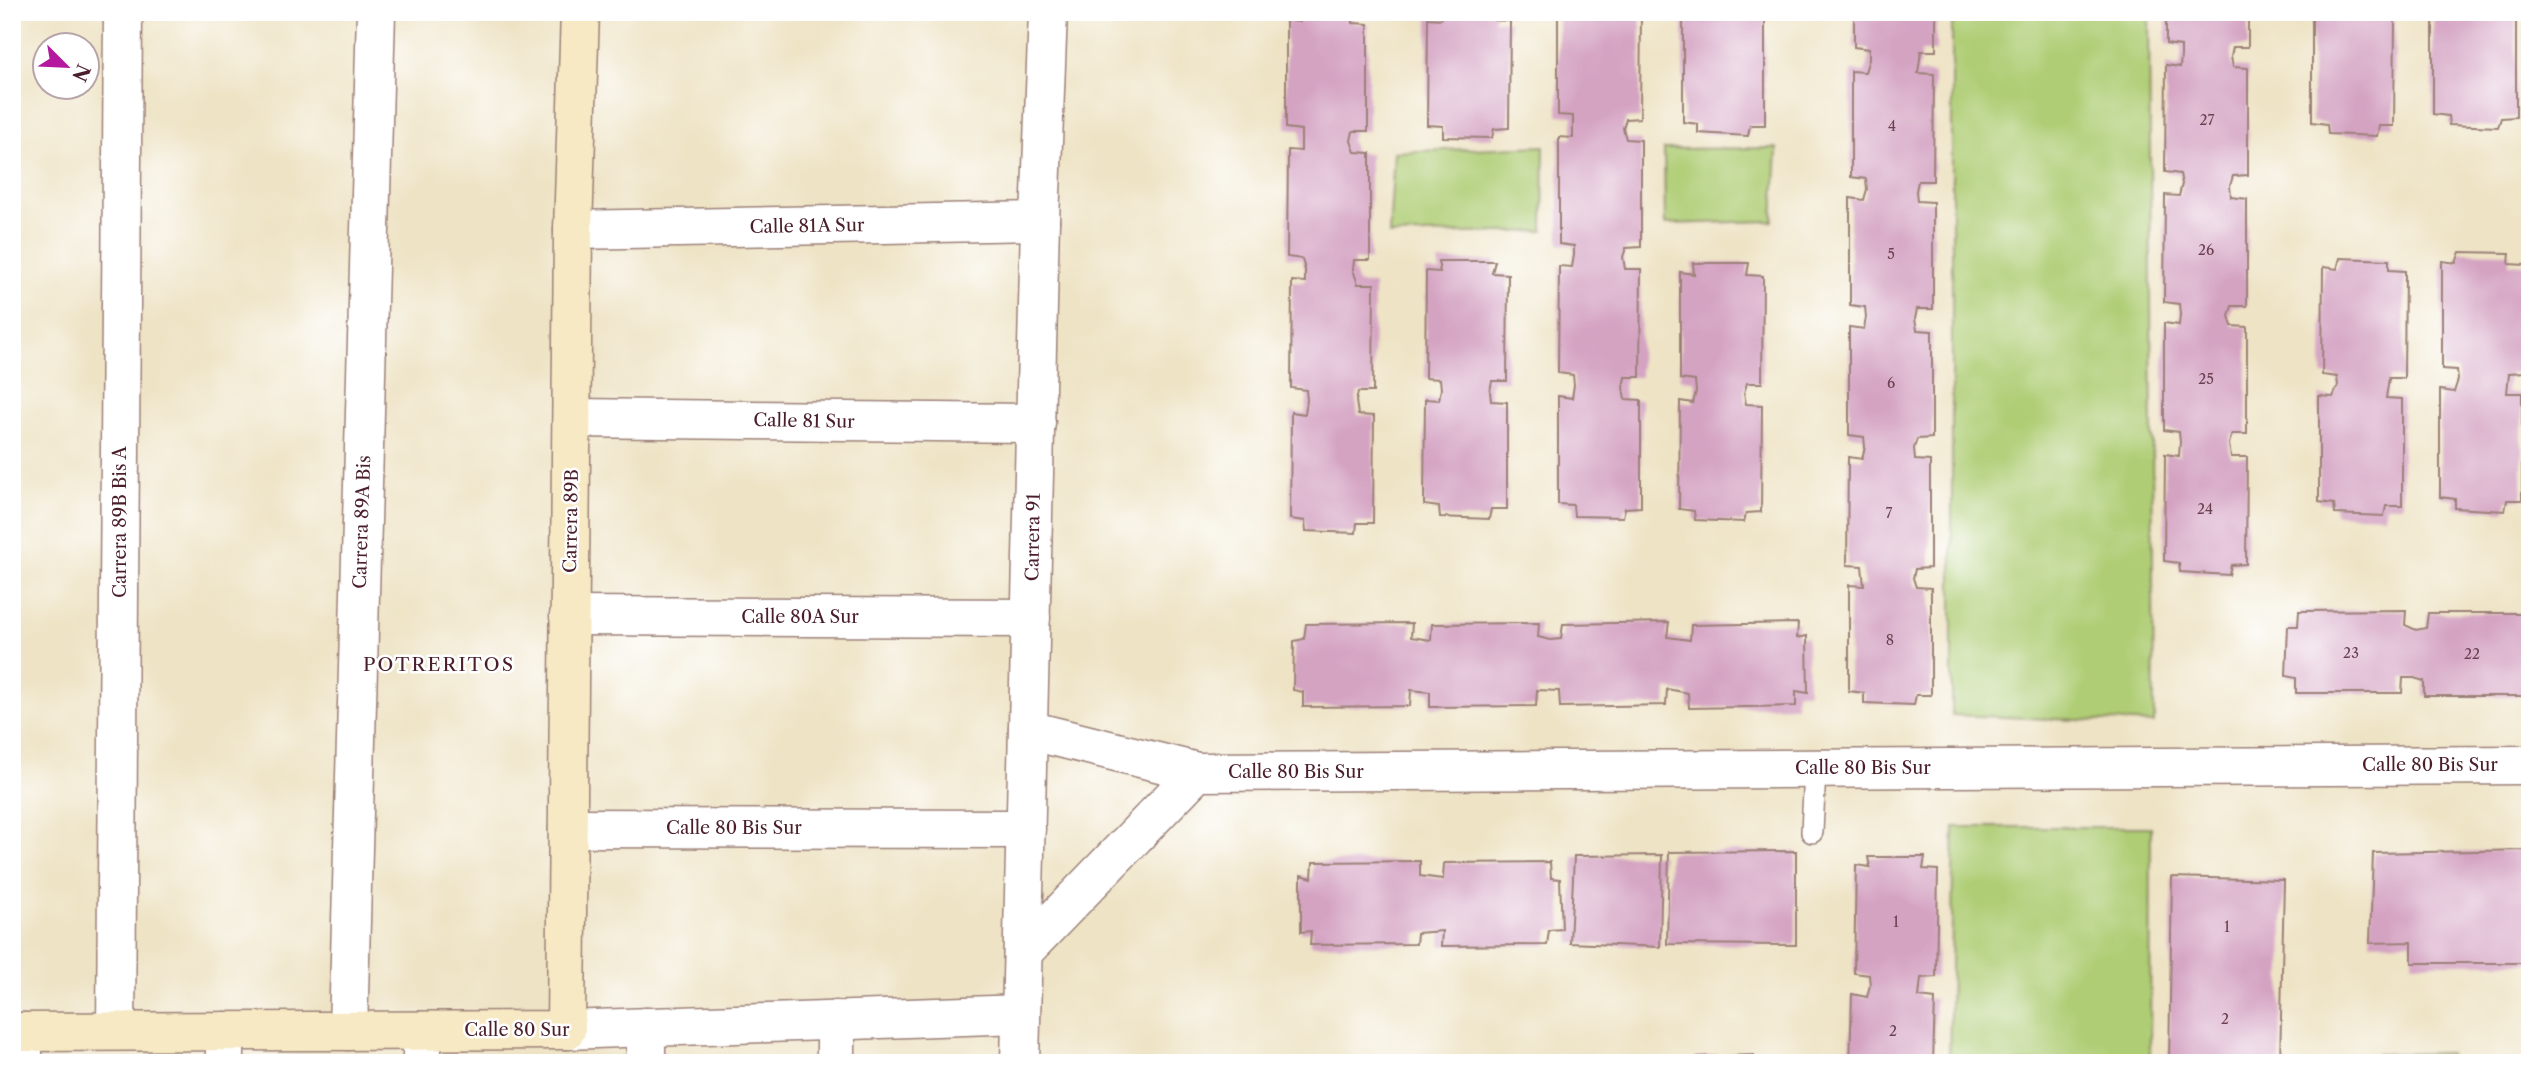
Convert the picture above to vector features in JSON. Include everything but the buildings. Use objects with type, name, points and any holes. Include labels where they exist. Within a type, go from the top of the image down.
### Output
[{"type":"street","name":"Carrera 89B Bis A","points":[[116,1031],[123,12]]},
{"type":"street","name":"Carrera 89A Bis","points":[[348,1031],[376,12]]},
{"type":"street","name":"Carrera 89B","points":[[566,1030],[573,230],[580,12]]},
{"type":"street","name":"Carrera 91","points":[[1020,1063],[1040,221],[1048,12]]},
{"type":"street","name":"Calle 81A Sur","points":[[573,230],[1040,221]]},
{"type":"street","name":"Calle 81 Sur","points":[[572,418],[1036,423]]},
{"type":"street","name":"Calle 80A Sur","points":[[569,616],[1031,618]]},
{"type":"street","name":"Calle 80 Bis Sur","points":[[1028,730],[1197,772],[2530,765]]},
{"type":"street","points":[[1023,952],[1197,772]]},
{"type":"street","name":"Calle 80 Bis Sur","points":[[568,828],[1026,829]]},
{"type":"street","name":"Calle 80 Sur","points":[[19,1042],[116,1031],[225,1047],[348,1031],[422,1047],[566,1030],[646,1045],[836,1020],[1021,1014]]},
{"type":"street","points":[[836,1020],[836,1063]]},
{"type":"lane","points":[[1812,832],[1815,769]]},
{"type":"green space","points":[[1952,12],[2149,12],[2154,723],[1952,715]]},
{"type":"green space","points":[[1544,146],[1543,231],[1389,235],[1394,152]]},
{"type":"green space","points":[[1777,148],[1773,221],[1665,224],[1664,149]]},
{"type":"green space","points":[[1954,827],[2151,827],[2150,1063],[1949,1063]]},
{"type":"green space","points":[[2449,1053],[2449,1063],[2377,1063],[2377,1054]]},
{"type":"district","name":"POTRERITOS","points":[[439,664]]}]
